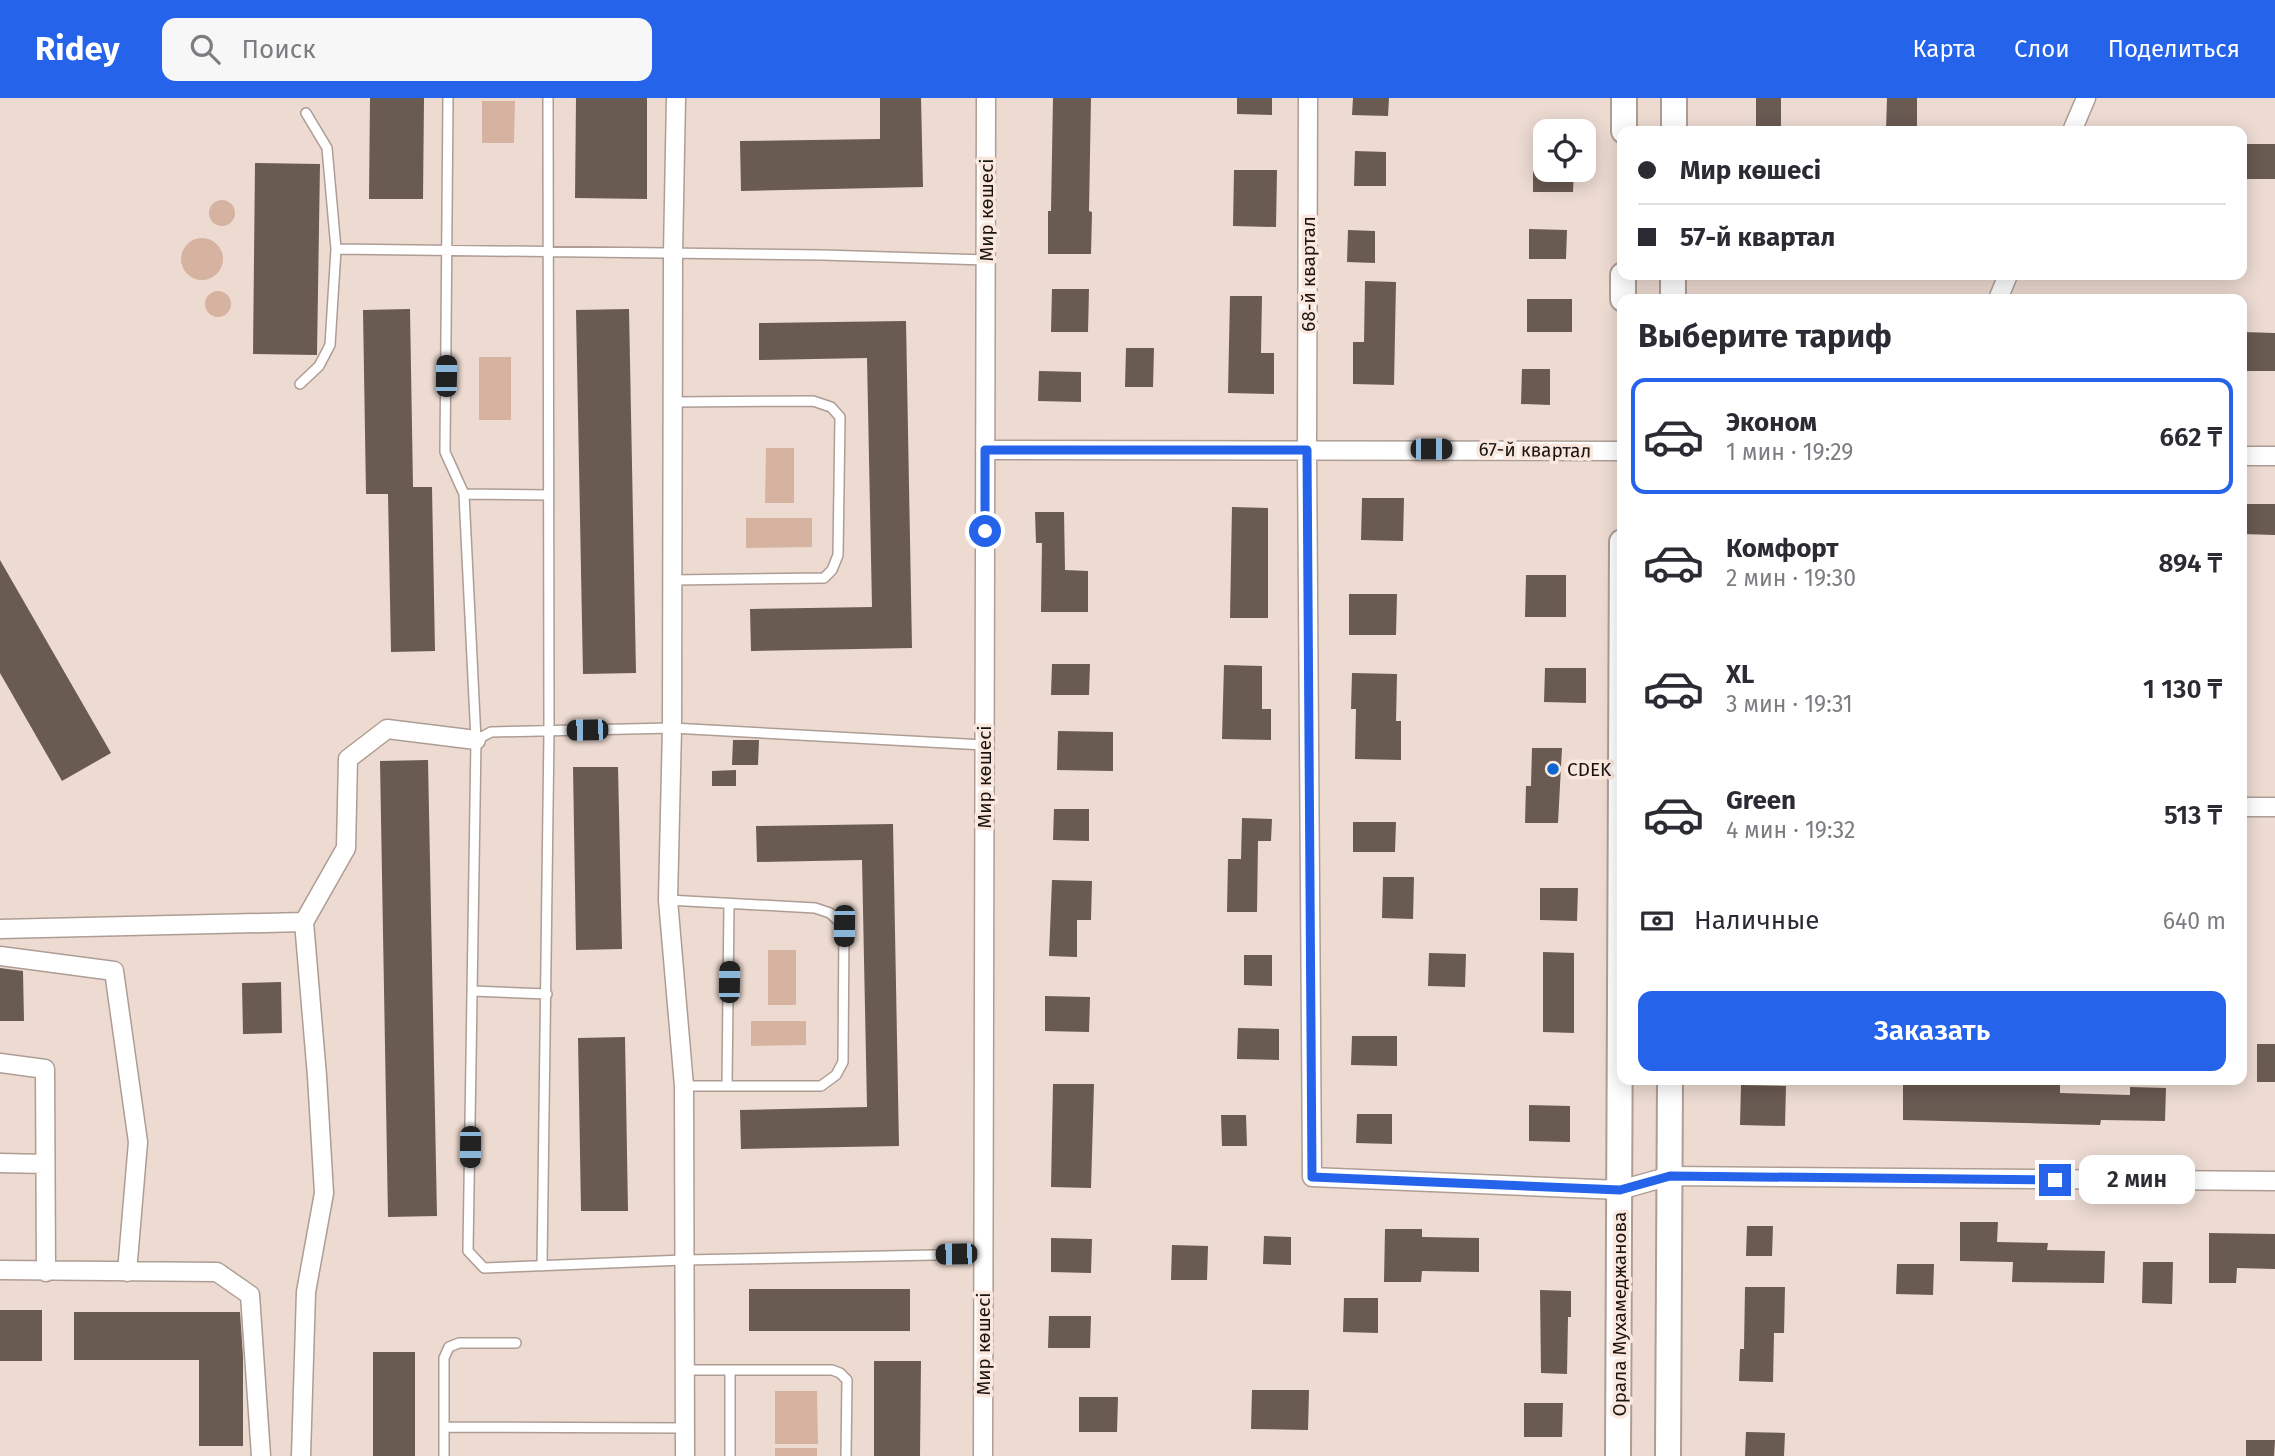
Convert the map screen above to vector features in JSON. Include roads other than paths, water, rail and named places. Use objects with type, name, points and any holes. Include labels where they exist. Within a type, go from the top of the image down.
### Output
[{"type":"street","points":[[676,98],[672,729],[668,900],[684,1086],[685,1456]]},
{"type":"street","name":"Мир көшесі","points":[[983,1456],[986,98]]},
{"type":"street","name":"68-й квартал","points":[[1308,98],[1307,450],[1312,1177],[1620,1190]]},
{"type":"street","points":[[1624,98],[1624,126]]},
{"type":"street","points":[[1674,98],[1674,126]]},
{"type":"street","points":[[2073,126],[2086,98]]},
{"type":"street","name":"67-й квартал","points":[[985,450],[1617,451]]},
{"type":"street","points":[[2247,456],[2275,456]]},
{"type":"street","points":[[301,1456],[306,1293],[324,1193],[304,922],[346,848],[348,759],[387,729],[476,740]]},
{"type":"street","points":[[2247,807],[2275,807]]},
{"type":"street","points":[[0,929],[304,922]]},
{"type":"street","points":[[0,957],[114,971],[138,1142],[127,1272]]},
{"type":"street","points":[[0,1063],[45,1069],[46,1272]]},
{"type":"street","name":"Орала Мухамеджанова","points":[[1618,1456],[1621,1085]]},
{"type":"street","points":[[1668,1456],[1670,1085]]},
{"type":"street","points":[[0,1163],[45,1164]]},
{"type":"street","points":[[1620,1190],[1670,1176],[2275,1181]]},
{"type":"street","points":[[0,1270],[217,1272],[250,1296],[261,1456]]},
{"type":"lane","points":[[447,98],[445,452],[464,494],[476,740],[468,1251],[484,1268],[684,1260],[983,1254]]},
{"type":"lane","points":[[542,1266],[549,731],[548,98]]},
{"type":"lane","points":[[300,384],[319,366],[330,345],[336,249],[327,148],[306,113]]},
{"type":"lane","points":[[336,249],[986,260]]},
{"type":"lane","points":[[673,580],[824,578],[832,570],[838,555],[840,417],[831,407],[813,401],[674,402]]},
{"type":"lane","points":[[464,494],[548,495]]},
{"type":"lane","points":[[476,740],[491,732],[672,729],[985,745]]},
{"type":"lane","points":[[668,900],[815,908],[830,914],[844,926],[843,1062],[836,1075],[821,1086],[684,1086]]},
{"type":"lane","points":[[727,1086],[729,904]]},
{"type":"lane","points":[[472,991],[547,994]]},
{"type":"lane","points":[[444,1456],[444,1358],[449,1347],[459,1343],[516,1342]]},
{"type":"lane","points":[[685,1370],[832,1370],[840,1373],[847,1380],[846,1456]]},
{"type":"lane","points":[[730,1370],[730,1456]]},
{"type":"lane","points":[[444,1427],[685,1428]]},
{"type":"place","name":"CDEK","points":[[1553,769]]}]
